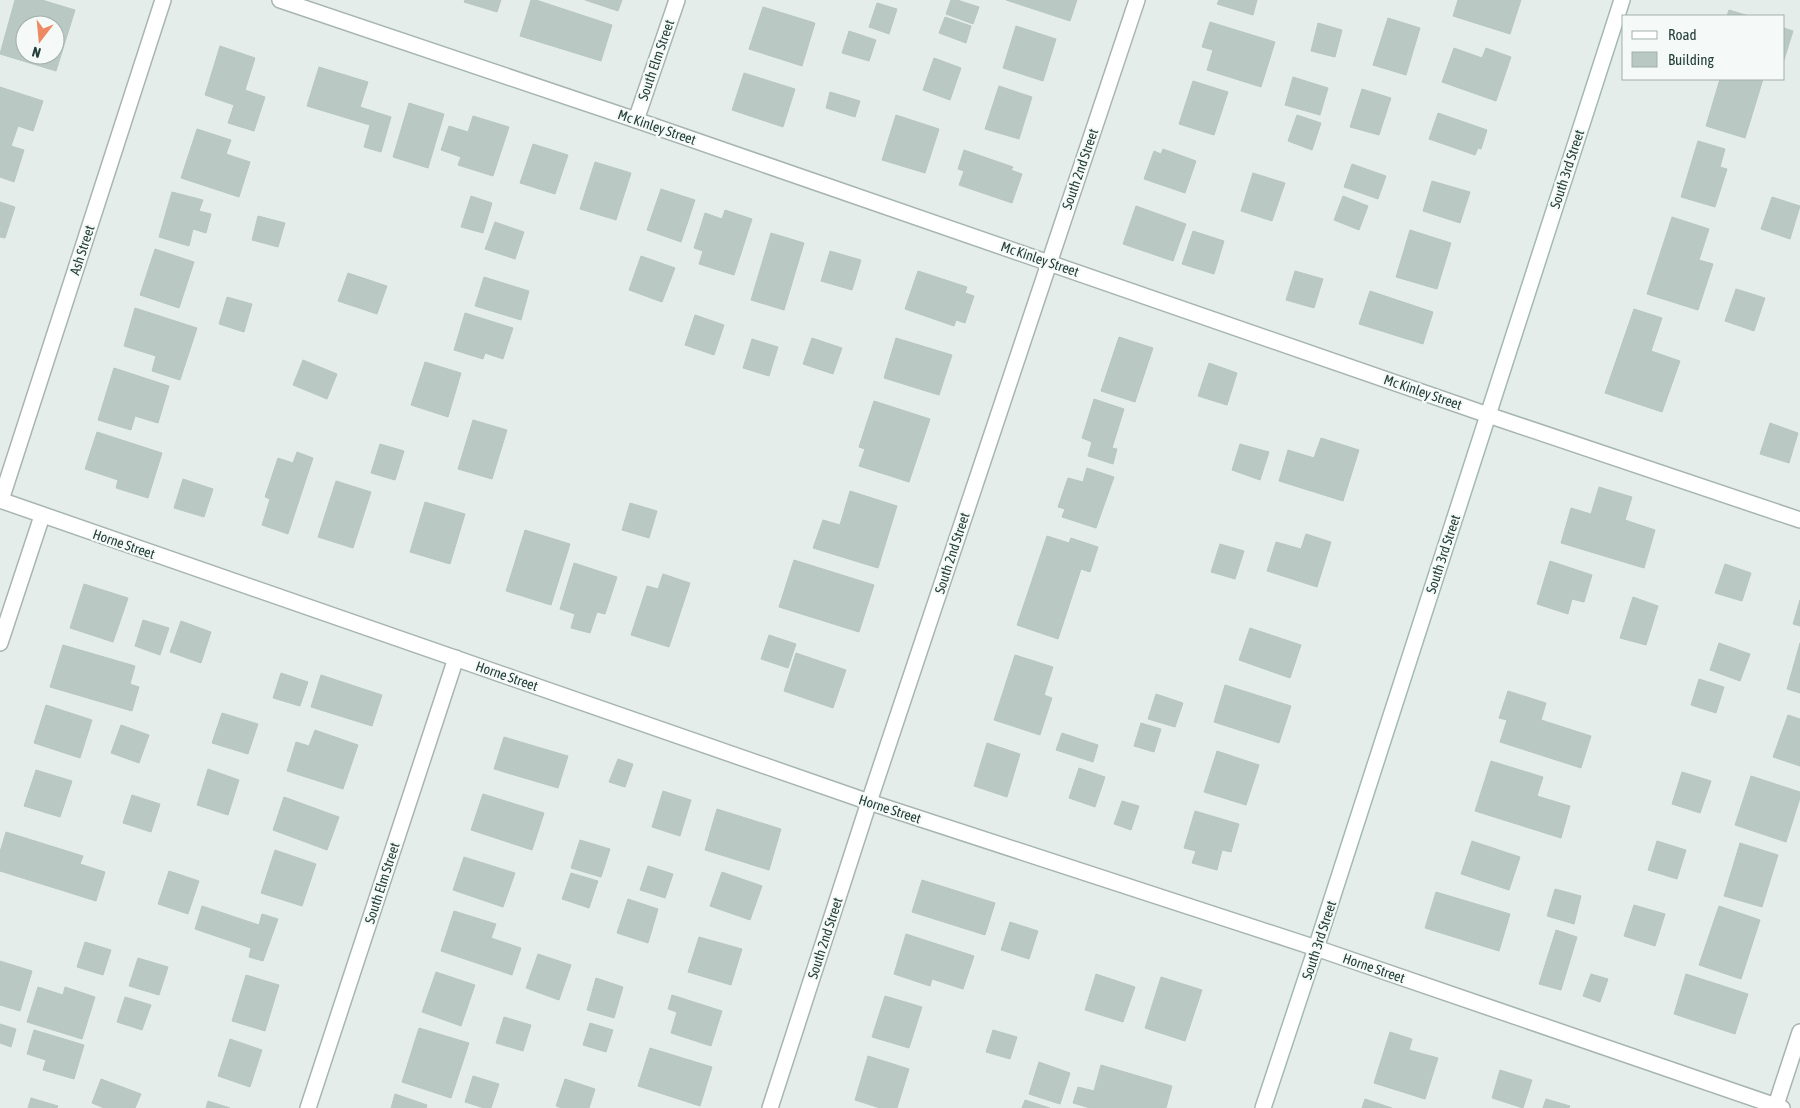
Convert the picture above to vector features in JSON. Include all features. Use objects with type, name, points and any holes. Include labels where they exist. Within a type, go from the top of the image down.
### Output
[{"type":"street","name":"Ash Street","points":[[1,500],[163,0]]},
{"type":"street","name":"Mc Kinley Street","points":[[280,0],[636,120],[1488,415],[1800,520]]},
{"type":"street","name":"South Elm Street","points":[[636,120],[677,0]]},
{"type":"street","name":"South 2nd Street","points":[[770,1108],[1137,0]]},
{"type":"street","name":"South 3rd Street","points":[[1263,1108],[1622,0]]},
{"type":"street","name":"Horne Street","points":[[1,500],[42,516],[870,802],[1316,948],[1778,1107]]},
{"type":"street","points":[[0,643],[42,516]]},
{"type":"street","name":"South Elm Street","points":[[308,1108],[456,658]]},
{"type":"street","points":[[1778,1107],[1800,1032]]},
{"type":"building","points":[[15,0],[42,0],[75,10],[65,42],[65,15],[15,15],[15,59],[0,54]]},
{"type":"building","points":[[465,0],[501,0],[497,12],[464,2]]},
{"type":"building","points":[[531,0],[612,25],[601,61],[520,36]]},
{"type":"building","points":[[585,0],[622,0],[618,11]]},
{"type":"building","points":[[951,0],[979,7],[973,24],[946,14]]},
{"type":"building","points":[[1006,0],[1077,0],[1070,21]]},
{"type":"building","points":[[1219,0],[1257,0],[1253,15],[1217,4]]},
{"type":"building","points":[[1458,0],[1521,0],[1510,34],[1453,16]]},
{"type":"building","points":[[877,3],[897,9],[889,34],[869,27]]},
{"type":"building","points":[[763,7],[815,23],[802,66],[749,49]]},
{"type":"building","points":[[1729,10],[1746,15],[1727,15]]},
{"type":"building","points":[[945,17],[971,26],[966,43],[939,33]]},
{"type":"building","points":[[1388,18],[1420,28],[1406,75],[1373,65]]},
{"type":"building","points":[[1210,22],[1275,42],[1261,87],[1207,70],[1213,50],[1202,47]]},
{"type":"building","points":[[1318,23],[1342,30],[1335,57],[1311,51]]},
{"type":"building","points":[[1016,26],[1056,39],[1043,81],[1003,68]]},
{"type":"building","points":[[1785,28],[1793,31],[1785,57]]},
{"type":"building","points":[[849,31],[876,40],[869,61],[842,53]]},
{"type":"building","points":[[220,46],[255,58],[245,90],[265,97],[254,131],[228,123],[234,105],[205,95]]},
{"type":"building","points":[[1454,48],[1482,58],[1486,48],[1511,57],[1496,101],[1442,82]]},
{"type":"building","points":[[934,58],[961,68],[950,100],[923,90]]},
{"type":"building","points":[[36,65],[58,65],[56,71]]},
{"type":"building","points":[[319,67],[368,82],[360,107],[391,117],[381,152],[364,147],[370,125],[307,106]]},
{"type":"building","points":[[744,73],[795,89],[783,127],[732,110]]},
{"type":"building","points":[[1293,77],[1328,88],[1320,115],[1285,105]]},
{"type":"building","points":[[1720,80],[1763,80],[1745,138],[1706,126]]},
{"type":"building","points":[[1193,81],[1228,92],[1214,135],[1179,124]]},
{"type":"building","points":[[999,86],[1032,97],[1019,139],[985,129]]},
{"type":"building","points":[[0,87],[43,101],[33,131],[18,126],[11,146],[24,150],[14,182],[0,177]]},
{"type":"building","points":[[1362,89],[1391,98],[1379,135],[1350,127]]},
{"type":"building","points":[[830,92],[860,101],[855,117],[826,108]]},
{"type":"building","points":[[409,103],[444,114],[428,168],[393,157]]},
{"type":"building","points":[[1438,113],[1487,130],[1481,149],[1478,148],[1475,155],[1429,139]]},
{"type":"building","points":[[896,115],[939,129],[925,173],[882,160]]},
{"type":"building","points":[[1297,115],[1321,123],[1312,150],[1288,141]]},
{"type":"building","points":[[473,116],[509,127],[493,176],[458,165],[461,157],[441,150],[449,126],[468,132]]},
{"type":"building","points":[[197,129],[231,140],[226,154],[250,162],[239,197],[181,178]]},
{"type":"building","points":[[1698,141],[1725,149],[1720,167],[1727,169],[1715,207],[1681,197]]},
{"type":"building","points":[[533,144],[568,155],[555,194],[520,183]]},
{"type":"building","points":[[1163,149],[1196,161],[1185,193],[1144,179],[1154,151],[1161,154]]},
{"type":"building","points":[[964,150],[1013,167],[1011,170],[1022,174],[1012,203],[959,185],[964,171],[958,169]]},
{"type":"building","points":[[595,162],[631,173],[616,220],[580,209]]},
{"type":"building","points":[[1352,164],[1386,176],[1378,199],[1344,187]]},
{"type":"building","points":[[1253,173],[1285,183],[1272,221],[1241,211]]},
{"type":"building","points":[[1432,181],[1470,192],[1460,223],[1423,211]]},
{"type":"building","points":[[661,189],[695,200],[681,242],[647,230]]},
{"type":"building","points":[[172,192],[203,200],[199,211],[211,214],[206,233],[193,229],[189,246],[159,237]]},
{"type":"building","points":[[471,196],[492,203],[483,233],[461,227]]},
{"type":"building","points":[[1343,196],[1368,206],[1359,230],[1334,220]]},
{"type":"building","points":[[1772,197],[1800,206],[1790,239],[1761,229]]},
{"type":"building","points":[[0,202],[15,207],[5,238],[0,237]]},
{"type":"building","points":[[1136,206],[1186,224],[1173,261],[1123,244]]},
{"type":"building","points":[[725,210],[752,219],[734,275],[699,264],[703,251],[694,248],[705,213],[722,219]]},
{"type":"building","points":[[258,216],[285,223],[278,247],[252,240]]},
{"type":"building","points":[[1672,217],[1709,229],[1699,260],[1713,264],[1698,310],[1647,294]]},
{"type":"building","points":[[495,222],[524,232],[515,259],[485,249]]},
{"type":"building","points":[[1410,230],[1451,243],[1437,289],[1396,277]]},
{"type":"building","points":[[1193,231],[1224,241],[1214,274],[1182,264]]},
{"type":"building","points":[[771,233],[804,243],[784,310],[751,300]]},
{"type":"building","points":[[155,249],[194,262],[179,308],[140,295]]},
{"type":"building","points":[[830,251],[861,260],[852,290],[821,281]]},
{"type":"building","points":[[641,256],[675,268],[662,302],[629,290]]},
{"type":"building","points":[[918,271],[967,287],[965,293],[974,296],[965,323],[956,320],[954,326],[905,309]]},
{"type":"building","points":[[1295,271],[1323,279],[1314,308],[1286,300]]},
{"type":"building","points":[[348,273],[387,286],[377,314],[338,301]]},
{"type":"building","points":[[484,277],[529,291],[521,320],[475,306]]},
{"type":"building","points":[[1736,289],[1765,298],[1754,331],[1725,321]]},
{"type":"building","points":[[1370,291],[1433,312],[1423,344],[1359,324]]},
{"type":"building","points":[[227,297],[252,304],[244,332],[219,324]]},
{"type":"building","points":[[135,308],[197,328],[180,380],[152,371],[156,356],[124,346]]},
{"type":"building","points":[[1634,309],[1662,318],[1651,351],[1680,361],[1662,412],[1605,393]]},
{"type":"building","points":[[465,313],[513,328],[503,359],[485,353],[483,359],[454,350]]},
{"type":"building","points":[[695,315],[724,325],[714,355],[685,345]]},
{"type":"building","points":[[1119,337],[1153,348],[1135,402],[1101,391]]},
{"type":"building","points":[[812,338],[842,348],[833,374],[803,364]]},
{"type":"building","points":[[896,338],[952,355],[939,395],[884,378]]},
{"type":"building","points":[[752,339],[778,347],[769,376],[743,368]]},
{"type":"building","points":[[303,360],[337,374],[327,399],[293,385]]},
{"type":"building","points":[[425,362],[461,373],[448,417],[411,405]]},
{"type":"building","points":[[1209,363],[1237,373],[1227,405],[1198,396]]},
{"type":"building","points":[[114,368],[169,386],[158,423],[135,416],[131,430],[98,420]]},
{"type":"building","points":[[1094,399],[1124,409],[1112,448],[1117,449],[1113,464],[1088,456],[1092,442],[1082,438]]},
{"type":"building","points":[[874,401],[930,419],[909,482],[859,466],[865,449],[859,447]]},
{"type":"building","points":[[473,420],[507,430],[492,479],[458,469]]},
{"type":"building","points":[[1770,423],[1798,433],[1789,463],[1760,454]]},
{"type":"building","points":[[97,432],[162,453],[148,498],[116,488],[118,480],[85,469]]},
{"type":"building","points":[[1321,438],[1359,450],[1343,501],[1279,481],[1288,450],[1314,458]]},
{"type":"building","points":[[380,444],[404,451],[395,480],[371,473]]},
{"type":"building","points":[[1240,444],[1269,452],[1260,480],[1232,470]]},
{"type":"building","points":[[297,452],[313,458],[288,534],[262,525],[270,499],[265,497],[278,458],[293,463]]},
{"type":"building","points":[[1087,468],[1114,477],[1096,528],[1062,517],[1065,509],[1058,507],[1068,478],[1083,482]]},
{"type":"building","points":[[183,479],[213,489],[204,517],[174,508]]},
{"type":"building","points":[[336,481],[371,492],[353,548],[318,537]]},
{"type":"building","points":[[1599,487],[1632,497],[1625,520],[1655,530],[1644,568],[1561,543],[1571,508],[1591,514]]},
{"type":"building","points":[[850,491],[897,506],[878,568],[813,548],[823,520],[840,525]]},
{"type":"building","points":[[425,502],[465,514],[450,564],[410,552]]},
{"type":"building","points":[[630,503],[657,511],[649,538],[622,530]]},
{"type":"building","points":[[525,530],[570,544],[551,605],[506,591]]},
{"type":"building","points":[[1306,534],[1331,542],[1317,587],[1267,571],[1276,542],[1301,549]]},
{"type":"building","points":[[1047,536],[1069,543],[1071,538],[1098,547],[1090,572],[1081,569],[1058,639],[1017,625]]},
{"type":"building","points":[[1220,544],[1244,551],[1235,579],[1211,572]]},
{"type":"building","points":[[794,560],[874,585],[859,632],[779,607]]},
{"type":"building","points":[[1550,561],[1592,575],[1584,602],[1572,599],[1568,614],[1537,604]]},
{"type":"building","points":[[574,563],[617,577],[605,614],[597,612],[590,633],[571,628],[575,614],[560,609]]},
{"type":"building","points":[[1725,564],[1751,573],[1742,601],[1715,593]]},
{"type":"building","points":[[663,574],[690,583],[669,647],[631,635],[647,586],[658,589]]},
{"type":"building","points":[[84,584],[128,598],[113,642],[70,628]]},
{"type":"building","points":[[1633,597],[1658,606],[1646,645],[1620,638]]},
{"type":"building","points":[[1800,600],[1800,626],[1793,624]]},
{"type":"building","points":[[143,620],[169,628],[160,655],[135,646]]},
{"type":"building","points":[[181,621],[211,632],[201,663],[170,652]]},
{"type":"building","points":[[1250,628],[1301,645],[1290,678],[1239,660]]},
{"type":"building","points":[[769,635],[796,644],[788,668],[761,659]]},
{"type":"building","points":[[1719,643],[1750,654],[1740,681],[1710,670]]},
{"type":"building","points":[[1800,643],[1800,693],[1787,689]]},
{"type":"building","points":[[63,645],[135,666],[130,684],[139,687],[132,711],[50,687]]},
{"type":"building","points":[[796,653],[846,670],[833,708],[784,691]]},
{"type":"building","points":[[1015,655],[1053,667],[1044,695],[1052,698],[1040,735],[994,720]]},
{"type":"building","points":[[281,673],[308,682],[300,706],[273,698]]},
{"type":"building","points":[[321,675],[382,695],[372,726],[311,707]]},
{"type":"building","points":[[1699,679],[1724,687],[1716,713],[1691,705]]},
{"type":"building","points":[[1225,685],[1291,706],[1279,743],[1214,722]]},
{"type":"building","points":[[1508,691],[1546,703],[1541,720],[1591,736],[1581,768],[1500,742],[1507,720],[1499,718]]},
{"type":"building","points":[[1156,694],[1183,703],[1175,727],[1148,719]]},
{"type":"building","points":[[46,705],[92,720],[80,758],[34,743]]},
{"type":"building","points":[[222,713],[258,724],[248,754],[212,743]]},
{"type":"building","points":[[1788,715],[1800,719],[1800,766],[1773,757]]},
{"type":"building","points":[[1141,723],[1161,729],[1154,752],[1134,746]]},
{"type":"building","points":[[121,725],[149,735],[139,763],[111,753]]},
{"type":"building","points":[[315,730],[358,745],[343,789],[287,771],[296,742],[309,746]]},
{"type":"building","points":[[1062,733],[1098,745],[1093,762],[1056,750]]},
{"type":"building","points":[[504,737],[568,756],[558,788],[494,769]]},
{"type":"building","points":[[987,743],[1020,754],[1007,797],[974,786]]},
{"type":"building","points":[[1217,751],[1259,765],[1246,805],[1204,792]]},
{"type":"building","points":[[618,759],[633,764],[625,787],[609,782]]},
{"type":"building","points":[[1491,761],[1543,777],[1537,796],[1570,806],[1561,838],[1475,811]]},
{"type":"building","points":[[1079,768],[1105,777],[1095,807],[1069,798]]},
{"type":"building","points":[[208,769],[239,780],[228,815],[197,805]]},
{"type":"building","points":[[36,770],[72,781],[60,817],[24,806]]},
{"type":"building","points":[[1682,772],[1711,781],[1700,813],[1672,804]]},
{"type":"building","points":[[1751,776],[1800,792],[1800,798],[1786,842],[1735,825]]},
{"type":"building","points":[[663,791],[691,800],[680,836],[652,827]]},
{"type":"building","points":[[483,794],[544,813],[532,850],[471,830]]},
{"type":"building","points":[[132,795],[160,804],[151,832],[123,823]]},
{"type":"building","points":[[284,797],[339,817],[327,850],[273,830]]},
{"type":"building","points":[[1122,801],[1139,806],[1131,830],[1114,824]]},
{"type":"building","points":[[717,809],[781,829],[769,870],[705,850]]},
{"type":"building","points":[[1195,811],[1239,824],[1231,852],[1222,850],[1217,870],[1192,863],[1196,851],[1184,848]]},
{"type":"building","points":[[6,832],[83,856],[80,864],[105,872],[96,901],[0,871],[0,852]]},
{"type":"building","points":[[580,840],[610,849],[601,877],[571,868]]},
{"type":"building","points":[[1472,841],[1520,857],[1509,890],[1461,874]]},
{"type":"building","points":[[1657,841],[1686,850],[1677,879],[1648,870]]},
{"type":"building","points":[[1740,843],[1778,855],[1762,907],[1724,896]]},
{"type":"building","points":[[275,850],[316,864],[302,906],[261,893]]},
{"type":"building","points":[[464,857],[515,873],[503,907],[453,890]]},
{"type":"building","points":[[648,866],[673,874],[665,898],[640,890]]},
{"type":"building","points":[[169,871],[199,881],[188,914],[158,904]]},
{"type":"building","points":[[722,872],[762,886],[750,920],[710,906]]},
{"type":"building","points":[[571,873],[598,881],[589,908],[562,899]]},
{"type":"building","points":[[922,880],[995,903],[985,935],[912,912]]},
{"type":"building","points":[[1555,889],[1581,896],[1574,924],[1547,916]]},
{"type":"building","points":[[1436,892],[1510,914],[1499,951],[1425,928]]},
{"type":"building","points":[[628,899],[658,909],[648,943],[617,933]]},
{"type":"building","points":[[1634,905],[1665,914],[1655,946],[1624,936]]},
{"type":"building","points":[[202,906],[259,925],[262,914],[278,919],[263,961],[249,957],[251,948],[195,929]]},
{"type":"building","points":[[1719,906],[1760,920],[1741,979],[1699,965]]},
{"type":"building","points":[[454,911],[496,924],[491,938],[521,948],[512,975],[441,951]]},
{"type":"building","points":[[1010,922],[1038,931],[1029,959],[1001,950]]},
{"type":"building","points":[[1556,930],[1577,937],[1561,990],[1539,984]]},
{"type":"building","points":[[906,934],[974,956],[963,989],[932,979],[930,986],[894,974]]},
{"type":"building","points":[[699,937],[742,949],[731,985],[688,972]]},
{"type":"building","points":[[85,942],[111,950],[103,975],[77,967]]},
{"type":"building","points":[[538,954],[571,965],[559,1000],[526,988]]},
{"type":"building","points":[[138,958],[168,967],[159,995],[129,986]]},
{"type":"building","points":[[0,961],[32,971],[20,1011],[0,1005]]},
{"type":"building","points":[[436,972],[475,985],[461,1026],[422,1012]]},
{"type":"building","points":[[1096,974],[1135,987],[1123,1022],[1085,1010]]},
{"type":"building","points":[[1591,974],[1608,979],[1600,1002],[1583,996]]},
{"type":"building","points":[[1686,974],[1748,994],[1735,1034],[1674,1014]]},
{"type":"building","points":[[246,975],[279,985],[265,1031],[232,1021]]},
{"type":"building","points":[[1161,977],[1202,990],[1185,1041],[1145,1028]]},
{"type":"building","points":[[596,978],[623,987],[614,1018],[587,1010]]},
{"type":"building","points":[[38,987],[63,995],[65,987],[95,997],[82,1039],[27,1022]]},
{"type":"building","points":[[672,995],[722,1011],[711,1046],[671,1033],[677,1012],[668,1009]]},
{"type":"building","points":[[885,996],[922,1007],[909,1048],[872,1037]]},
{"type":"building","points":[[125,997],[151,1005],[142,1030],[117,1022]]},
{"type":"building","points":[[504,1017],[531,1025],[523,1051],[496,1043]]},
{"type":"building","points":[[590,1023],[613,1030],[606,1052],[583,1045]]},
{"type":"building","points":[[0,1024],[16,1029],[11,1047],[0,1043]]},
{"type":"building","points":[[419,1028],[469,1043],[451,1098],[402,1082]]},
{"type":"building","points":[[34,1030],[84,1045],[74,1079],[43,1070],[46,1060],[27,1054]]},
{"type":"building","points":[[993,1030],[1017,1037],[1010,1059],[986,1052]]},
{"type":"building","points":[[1390,1032],[1412,1039],[1409,1050],[1438,1058],[1425,1099],[1374,1083]]},
{"type":"building","points":[[230,1039],[262,1050],[250,1087],[218,1076]]},
{"type":"building","points":[[650,1048],[712,1067],[700,1106],[638,1086]]},
{"type":"building","points":[[868,1056],[909,1069],[897,1108],[880,1108],[855,1100]]},
{"type":"building","points":[[1039,1062],[1070,1073],[1060,1104],[1029,1094]]},
{"type":"building","points":[[1101,1065],[1172,1086],[1166,1108],[1090,1108],[1073,1103],[1078,1087],[1094,1091]]},
{"type":"building","points":[[1500,1070],[1532,1080],[1523,1108],[1492,1098]]},
{"type":"building","points":[[473,1076],[499,1084],[491,1108],[484,1108],[465,1102]]},
{"type":"building","points":[[101,1079],[141,1094],[135,1108],[104,1108],[92,1103]]},
{"type":"building","points":[[565,1079],[595,1089],[589,1108],[562,1108],[556,1106]]},
{"type":"building","points":[[395,1094],[427,1105],[426,1108],[391,1108]]},
{"type":"building","points":[[31,1098],[58,1106],[57,1108],[28,1108]]},
{"type":"building","points":[[1365,1099],[1392,1108],[1362,1108]]},
{"type":"building","points":[[1546,1099],[1570,1106],[1569,1108],[1543,1108]]},
{"type":"building","points":[[1025,1100],[1050,1108],[1022,1108]]},
{"type":"building","points":[[208,1101],[230,1108],[206,1108]]}]
